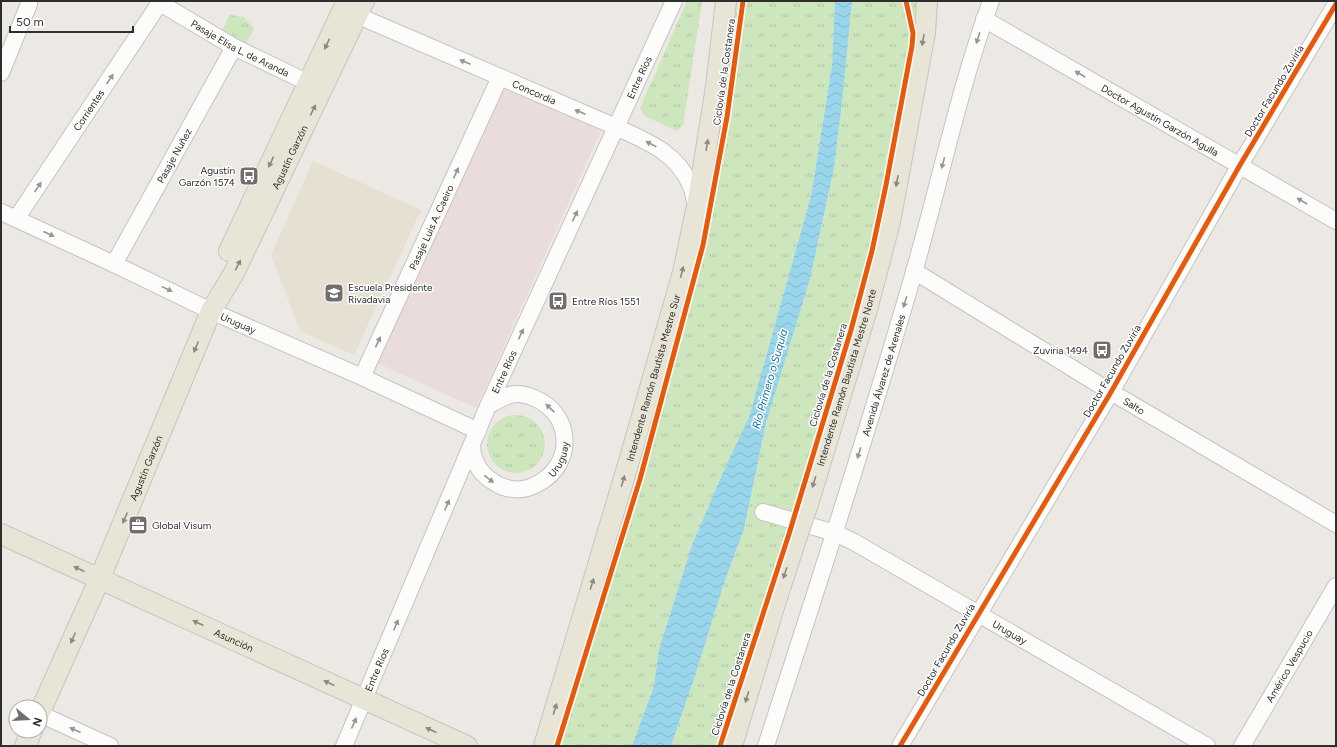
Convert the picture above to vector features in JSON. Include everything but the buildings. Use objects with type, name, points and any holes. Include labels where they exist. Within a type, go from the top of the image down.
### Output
[{"type":"main road","name":"Intendente Ramón Bautista Mestre Sur","points":[[544,746],[630,458],[683,272],[697,206],[716,87],[726,1]]},
{"type":"main road","name":"Intendente Ramón Bautista Mestre Norte","points":[[732,746],[868,306],[890,222],[925,33],[926,1]]},
{"type":"main road","name":"Agustín Garzón","points":[[46,699],[100,578],[212,311],[222,266],[316,86],[353,7]]},
{"type":"main road","name":"Asunción","points":[[1,534],[467,746]]},
{"type":"street","name":"Entre Ríos","points":[[344,746],[488,406],[674,1]]},
{"type":"street","name":"Avenida Álvarez de Arenales","points":[[766,746],[835,533],[914,271],[974,51],[991,1]]},
{"type":"street","name":"Pasaje Elisa L. de Aranda","points":[[161,2],[234,46],[316,86]]},
{"type":"street","name":"Corrientes","points":[[16,219],[161,2]]},
{"type":"street","points":[[1,73],[29,4]]},
{"type":"street","name":"Doctor Facundo Zuviría","points":[[900,746],[1111,392],[1240,165],[1336,4]]},
{"type":"street","name":"Concordia","points":[[353,7],[500,77],[616,127],[655,146],[670,157],[683,171],[691,185],[697,206]]},
{"type":"street","name":"Doctor Agustín Garzón Agulla","points":[[984,19],[1336,221]]},
{"type":"street","name":"Pasaje Nuñez","points":[[114,264],[234,46]]},
{"type":"street","name":"Pasaje Luis A. Caeiro","points":[[362,377],[500,77]]},
{"type":"street","name":"Uruguay","points":[[1,212],[212,311],[362,377],[478,431]]},
{"type":"street","name":"Salto","points":[[914,271],[1111,392],[1336,524]]},
{"type":"street","name":"Uruguay","points":[[472,446],[472,456],[478,469],[488,480],[502,487],[516,490],[530,488],[544,482],[555,472],[562,459],[565,443],[563,427],[555,412],[543,402],[528,395],[511,395],[488,406]]},
{"type":"street","name":"Uruguay","points":[[763,512],[835,533],[854,542],[1207,746]]},
{"type":"street","name":"Américo Vespucio","points":[[1242,746],[1336,586]]},
{"type":"street","points":[[48,717],[110,746]]},
{"type":"shaded area","points":[[502,86],[601,131],[476,408],[377,363]]},
{"type":"shaded area","name":"Escuela Presidente Rivadavia","points":[[313,161],[421,210],[354,355],[300,331],[271,255]]},
{"type":"green space","points":[[687,1],[702,2],[683,126],[676,131],[645,116],[640,108]]},
{"type":"green space","points":[[726,1],[835,1],[832,66],[811,196],[749,417],[724,470],[692,545],[659,649],[654,686],[632,746],[544,746],[683,272]]},
{"type":"green space","points":[[852,1],[927,1],[890,222],[732,746],[671,746],[724,583],[744,529],[766,423],[810,279],[834,168]]},
{"type":"green space","points":[[230,15],[244,17],[254,29],[245,45],[222,30]]},
{"type":"green space","points":[[516,415],[527,417],[540,428],[543,433],[545,444],[543,455],[532,468],[527,471],[516,473],[505,471],[492,460],[489,455],[487,444],[489,433],[500,420],[505,417]]},
{"type":"water","name":"Río Primero o Suquía","points":[[835,1],[852,1],[834,168],[810,279],[766,423],[744,529],[724,583],[671,746],[632,746],[654,686],[659,649],[692,545],[724,470],[749,417],[811,196],[832,66]]},
{"type":"cycle path","name":"Ciclovía de la Costanera","points":[[557,746],[640,479],[703,245],[727,117],[743,1]]},
{"type":"cycle path","name":"Ciclovía de la Costanera","points":[[720,746],[789,534],[851,330],[872,251],[912,46],[913,33],[906,1]]},
{"type":"cycle path","points":[[900,746],[1111,392],[1240,165],[1336,4]]},
{"type":"place","name":"Agustín Garzón 1574","points":[[249,176]]},
{"type":"place","name":"Escuela Presidente Rivadavia","points":[[334,293]]},
{"type":"place","name":"Entre Ríos 1551","points":[[558,301]]},
{"type":"place","name":"Zuviria 1494","points":[[1102,350]]},
{"type":"place","name":"Global Visum","points":[[138,525]]}]
